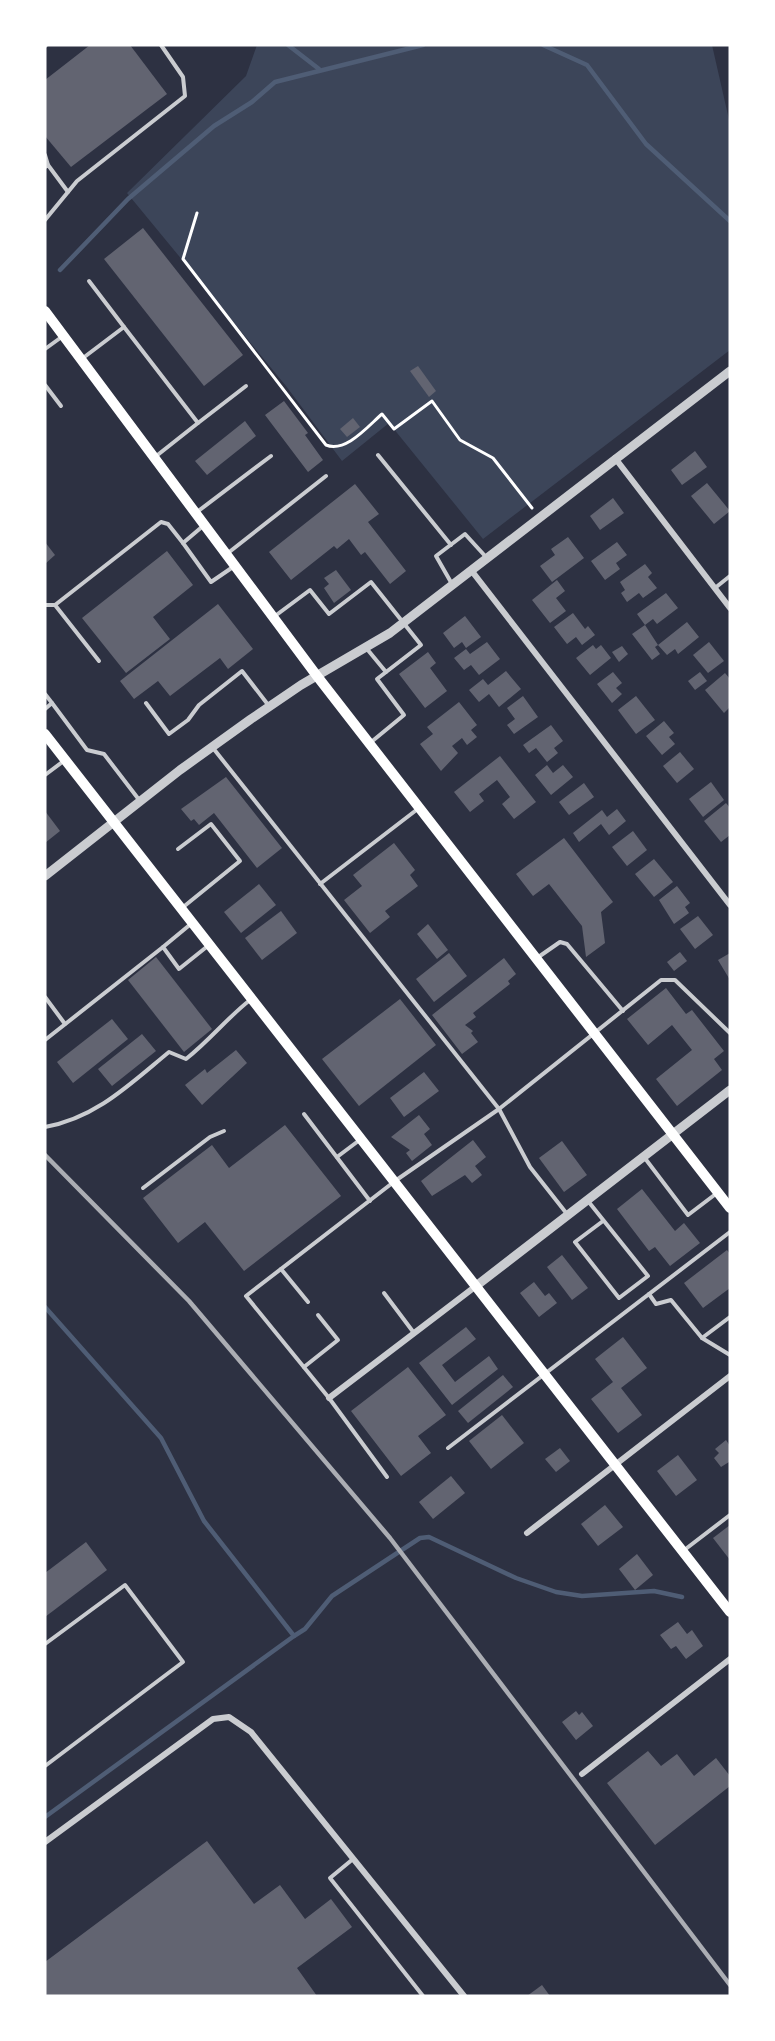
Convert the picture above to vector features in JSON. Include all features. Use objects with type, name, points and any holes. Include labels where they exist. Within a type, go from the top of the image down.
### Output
[{"type":"main road","points":[[45,311],[317,676],[730,1208]]},
{"type":"main road","points":[[45,734],[730,1612]]},
{"type":"street","points":[[45,876],[212,747],[270,706],[403,623],[730,371]]},
{"type":"street","points":[[615,458],[730,608]]},
{"type":"street","points":[[471,570],[730,905]]},
{"type":"street","points":[[329,1398],[730,1090]]},
{"type":"street","points":[[527,1533],[730,1376]]},
{"type":"street","points":[[582,1774],[730,1659]]},
{"type":"street","points":[[45,1842],[213,1719],[229,1717],[251,1732],[464,1996]]},
{"type":"lane","points":[[45,220],[77,181],[185,96],[183,77],[161,45]]},
{"type":"lane","points":[[45,155],[46,166],[68,192]]},
{"type":"lane","points":[[89,281],[198,423]]},
{"type":"lane","points":[[82,360],[124,327]]},
{"type":"lane","points":[[45,349],[64,335]]},
{"type":"lane","points":[[45,385],[61,406]]},
{"type":"lane","points":[[155,457],[246,386]]},
{"type":"lane","points":[[378,455],[451,544]]},
{"type":"lane","points":[[197,513],[270,456]]},
{"type":"lane","points":[[227,554],[326,476]]},
{"type":"lane","points":[[45,605],[55,605],[161,522],[168,524],[211,582],[236,565]]},
{"type":"lane","points":[[183,543],[205,525]]},
{"type":"lane","points":[[452,584],[436,556],[451,544],[465,534],[487,557]]},
{"type":"lane","points":[[715,588],[730,576]]},
{"type":"lane","points":[[275,617],[310,590],[329,614],[371,582],[420,645],[377,679],[404,715],[370,743]]},
{"type":"lane","points":[[55,605],[99,661]]},
{"type":"lane","points":[[366,648],[386,672]]},
{"type":"lane","points":[[146,702],[169,734],[188,720],[199,705],[242,671],[270,706]]},
{"type":"lane","points":[[45,694],[87,750],[104,754],[141,801]]},
{"type":"lane","points":[[45,709],[52,703]]},
{"type":"lane","points":[[212,747],[499,1109],[530,1167],[568,1215]]},
{"type":"lane","points":[[45,775],[65,760]]},
{"type":"lane","points":[[320,884],[420,808]]},
{"type":"lane","points":[[178,849],[211,824],[240,861],[182,909]]},
{"type":"lane","points":[[45,1040],[193,923]]},
{"type":"lane","points":[[536,958],[560,942],[567,944],[623,1011]]},
{"type":"lane","points":[[163,947],[179,969],[210,945]]},
{"type":"lane","points":[[387,1477],[329,1398],[246,1296],[394,1181],[499,1109],[595,1035],[661,980],[670,979],[695,997],[730,1033]]},
{"type":"lane","points":[[45,998],[65,1024]]},
{"type":"lane","points":[[45,1127],[64,1124],[94,1112],[170,1053],[186,1059],[214,1036],[220,1023],[252,999]]},
{"type":"lane","points":[[304,1114],[370,1201]]},
{"type":"lane","points":[[143,1188],[210,1137],[224,1131]]},
{"type":"lane","points":[[337,1157],[362,1139]]},
{"type":"lane","points":[[643,1156],[688,1215],[718,1192]]},
{"type":"lane","points":[[587,1200],[648,1276],[619,1298],[575,1242],[603,1221]]},
{"type":"lane","points":[[448,1448],[730,1232]]},
{"type":"lane","points":[[281,1269],[308,1302]]},
{"type":"lane","points":[[384,1293],[414,1333]]},
{"type":"lane","points":[[649,1294],[656,1304],[671,1300],[702,1338],[730,1355]]},
{"type":"lane","points":[[304,1366],[338,1340],[318,1315]]},
{"type":"lane","points":[[702,1338],[730,1317]]},
{"type":"lane","points":[[683,1551],[730,1515]]},
{"type":"lane","points":[[45,1644],[124,1585],[183,1662],[45,1766]]},
{"type":"lane","points":[[353,1859],[330,1878],[423,1996]]},
{"type":"path","points":[[196,213],[183,259],[326,445],[334,448],[344,446],[382,414],[394,429],[432,401],[460,440],[493,458],[539,517]]},
{"type":"shaded area","points":[[257,45],[712,45],[730,124],[730,350],[483,539],[389,423],[342,461],[286,386],[127,193],[246,76]]},
{"type":"building","points":[[90,45],[130,45],[167,94],[71,167],[45,136],[45,80]]},
{"type":"building","points":[[143,228],[243,355],[204,386],[104,259]]},
{"type":"building","points":[[418,366],[436,391],[429,397],[410,371]]},
{"type":"building","points":[[284,401],[308,433],[305,435],[323,460],[308,472],[265,415]]},
{"type":"building","points":[[353,418],[360,427],[347,437],[340,429]]},
{"type":"building","points":[[245,421],[256,436],[207,475],[195,461]]},
{"type":"building","points":[[695,451],[707,467],[682,485],[671,470]]},
{"type":"building","points":[[707,483],[730,511],[714,524],[691,496]]},
{"type":"building","points":[[355,484],[379,514],[368,522],[406,571],[390,584],[365,552],[361,555],[349,539],[337,549],[334,546],[291,580],[269,552]]},
{"type":"building","points":[[613,498],[624,513],[600,530],[590,516]]},
{"type":"building","points":[[568,537],[584,558],[552,582],[540,566],[555,555],[551,549]]},
{"type":"building","points":[[45,542],[55,555],[45,564]]},
{"type":"building","points":[[617,542],[627,555],[616,563],[620,569],[605,580],[591,561]]},
{"type":"building","points":[[167,551],[193,585],[153,617],[170,639],[126,673],[82,618]]},
{"type":"building","points":[[645,564],[652,573],[648,577],[657,588],[643,598],[639,593],[627,602],[621,593],[625,590],[620,582]]},
{"type":"building","points":[[336,570],[351,590],[334,603],[324,588],[329,584],[324,578]]},
{"type":"building","points":[[557,580],[565,591],[556,598],[566,611],[550,623],[532,600]]},
{"type":"building","points":[[666,593],[678,608],[657,624],[653,619],[645,625],[637,614]]},
{"type":"building","points":[[218,604],[253,649],[228,669],[220,658],[170,696],[158,681],[134,699],[120,681]]},
{"type":"building","points":[[573,613],[585,629],[588,626],[595,635],[582,645],[576,637],[567,644],[554,627]]},
{"type":"building","points":[[465,616],[481,637],[466,648],[462,642],[454,648],[443,633]]},
{"type":"building","points":[[687,622],[699,637],[678,654],[675,649],[667,655],[658,645]]},
{"type":"building","points":[[645,625],[658,645],[655,647],[660,654],[652,660],[632,634]]},
{"type":"building","points":[[487,642],[500,659],[479,675],[471,665],[464,670],[454,658],[466,649],[470,654]]},
{"type":"building","points":[[709,642],[724,661],[708,673],[693,655]]},
{"type":"building","points":[[593,645],[596,649],[601,645],[611,658],[590,675],[576,658]]},
{"type":"building","points":[[622,646],[628,654],[619,662],[612,652]]},
{"type":"building","points":[[428,652],[436,663],[430,668],[447,691],[425,708],[399,674]]},
{"type":"building","points":[[506,671],[521,689],[499,707],[489,694],[479,702],[469,690],[483,679],[488,685]]},
{"type":"building","points":[[613,672],[622,683],[616,688],[622,694],[612,703],[597,684]]},
{"type":"building","points":[[700,672],[707,681],[695,690],[688,681]]},
{"type":"building","points":[[725,673],[730,679],[730,707],[724,713],[705,690]]},
{"type":"building","points":[[523,696],[538,717],[514,734],[507,725],[515,719],[507,708]]},
{"type":"building","points":[[636,696],[655,720],[636,734],[618,710]]},
{"type":"building","points":[[459,702],[477,725],[471,730],[477,737],[467,745],[462,738],[452,746],[458,753],[441,771],[420,744],[433,734],[427,727]]},
{"type":"building","points":[[664,721],[674,733],[669,737],[675,744],[662,755],[646,736]]},
{"type":"building","points":[[551,725],[563,741],[554,748],[558,753],[547,762],[536,748],[529,753],[523,745]]},
{"type":"building","points":[[680,752],[694,769],[677,783],[663,766]]},
{"type":"building","points":[[500,756],[536,802],[514,819],[502,804],[510,797],[497,780],[479,794],[484,801],[470,812],[454,792]]},
{"type":"building","points":[[547,765],[553,773],[563,765],[573,777],[551,795],[535,775]]},
{"type":"building","points":[[226,777],[282,848],[257,868],[214,813],[199,825],[194,819],[191,821],[181,809]]},
{"type":"building","points":[[711,782],[724,800],[703,817],[689,799]]},
{"type":"building","points":[[584,783],[594,797],[569,815],[559,802]]},
{"type":"building","points":[[726,803],[730,808],[730,835],[721,842],[704,821]]},
{"type":"building","points":[[617,809],[626,821],[609,835],[601,824],[579,842],[573,833],[602,810],[607,817]]},
{"type":"building","points":[[45,811],[60,831],[45,843]]},
{"type":"building","points":[[633,831],[647,850],[627,866],[612,847]]},
{"type":"building","points":[[564,838],[613,902],[601,912],[605,943],[586,957],[582,926],[549,884],[533,896],[516,874]]},
{"type":"building","points":[[394,843],[415,870],[410,875],[418,886],[385,911],[390,917],[370,933],[344,900],[362,886],[353,875]]},
{"type":"building","points":[[654,859],[673,882],[654,897],[635,874]]},
{"type":"building","points":[[259,884],[276,905],[241,933],[224,912]]},
{"type":"building","points":[[677,886],[690,903],[685,907],[689,913],[674,924],[659,900]]},
{"type":"building","points":[[281,911],[297,933],[262,960],[245,938]]},
{"type":"building","points":[[698,916],[713,935],[695,949],[680,929]]},
{"type":"building","points":[[428,924],[448,950],[437,959],[417,934]]},
{"type":"building","points":[[680,952],[687,961],[674,971],[667,962]]},
{"type":"building","points":[[449,953],[467,976],[434,1002],[416,979]]},
{"type":"building","points":[[730,953],[730,980],[718,960]]},
{"type":"building","points":[[156,957],[212,1029],[184,1052],[128,980]]},
{"type":"building","points":[[504,958],[516,974],[508,981],[510,984],[473,1013],[476,1017],[465,1025],[473,1031],[471,1033],[478,1042],[462,1054],[432,1015]]},
{"type":"building","points":[[666,988],[686,1014],[692,1010],[724,1051],[714,1059],[722,1070],[677,1106],[656,1079],[692,1050],[672,1025],[648,1045],[627,1019]]},
{"type":"building","points":[[400,999],[436,1045],[359,1106],[322,1059]]},
{"type":"building","points":[[112,1019],[128,1039],[73,1083],[57,1062]]},
{"type":"building","points":[[142,1034],[156,1051],[112,1086],[98,1069]]},
{"type":"building","points":[[236,1050],[247,1063],[202,1105],[185,1085],[205,1069],[207,1073]]},
{"type":"building","points":[[424,1072],[439,1091],[404,1117],[390,1098]]},
{"type":"building","points":[[419,1115],[430,1129],[424,1134],[432,1145],[412,1161],[406,1153],[410,1150],[391,1137]]},
{"type":"building","points":[[285,1125],[341,1196],[244,1271],[205,1222],[178,1243],[143,1198],[212,1145],[229,1168]]},
{"type":"building","points":[[473,1140],[486,1157],[475,1166],[482,1175],[472,1183],[465,1175],[432,1196],[421,1181]]},
{"type":"building","points":[[562,1141],[587,1175],[564,1192],[539,1158]]},
{"type":"building","points":[[642,1189],[675,1231],[684,1223],[700,1243],[670,1266],[655,1247],[649,1251],[617,1209]]},
{"type":"building","points":[[727,1250],[730,1254],[730,1288],[703,1308],[684,1283]]},
{"type":"building","points":[[562,1255],[588,1288],[572,1300],[547,1267]]},
{"type":"building","points":[[534,1282],[545,1296],[549,1293],[557,1303],[539,1317],[520,1293]]},
{"type":"building","points":[[466,1327],[476,1339],[442,1365],[455,1382],[489,1356],[498,1369],[452,1405],[419,1363]]},
{"type":"building","points":[[623,1337],[647,1368],[621,1388],[642,1415],[618,1433],[591,1399],[613,1382],[595,1359]]},
{"type":"building","points":[[408,1367],[446,1415],[418,1436],[431,1453],[401,1476],[351,1411]]},
{"type":"building","points":[[503,1375],[513,1387],[468,1423],[458,1411]]},
{"type":"building","points":[[502,1415],[524,1443],[491,1469],[469,1441]]},
{"type":"building","points":[[726,1440],[730,1446],[730,1464],[729,1462],[721,1467],[714,1458],[719,1453],[715,1449]]},
{"type":"building","points":[[560,1448],[570,1461],[556,1472],[545,1459]]},
{"type":"building","points":[[678,1455],[697,1480],[676,1496],[657,1471]]},
{"type":"building","points":[[451,1476],[465,1493],[433,1519],[419,1502]]},
{"type":"building","points":[[605,1505],[623,1527],[598,1546],[581,1524]]},
{"type":"building","points":[[730,1525],[730,1560],[713,1538]]},
{"type":"building","points":[[86,1542],[107,1570],[45,1617],[45,1573]]},
{"type":"building","points":[[637,1554],[653,1575],[635,1590],[619,1569]]},
{"type":"building","points":[[678,1622],[687,1634],[692,1630],[703,1646],[686,1659],[676,1646],[671,1649],[660,1635]]},
{"type":"building","points":[[576,1711],[579,1715],[582,1712],[593,1726],[576,1740],[562,1722]]},
{"type":"building","points":[[648,1751],[661,1766],[677,1754],[694,1776],[716,1758],[730,1776],[730,1786],[655,1845],[607,1783]]},
{"type":"building","points":[[207,1841],[254,1904],[280,1885],[305,1919],[331,1899],[352,1927],[297,1968],[317,1996],[45,1996],[45,1962]]},
{"type":"building","points":[[542,1985],[550,1996],[527,1996]]},
{"type":"waterway","points":[[288,45],[319,69]]},
{"type":"waterway","points":[[60,270],[128,199],[214,126],[252,102],[275,82],[423,45]]},
{"type":"waterway","points":[[543,45],[587,65],[646,144],[730,221]]},
{"type":"waterway","points":[[45,1307],[161,1438],[204,1521],[294,1636],[305,1629],[332,1596],[420,1538],[429,1537],[516,1578],[556,1592],[582,1596],[654,1591],[682,1597]]},
{"type":"waterway","points":[[45,1817],[294,1636]]},
{"type":"railway","points":[[45,1155],[189,1301],[390,1538],[730,1985]]}]
